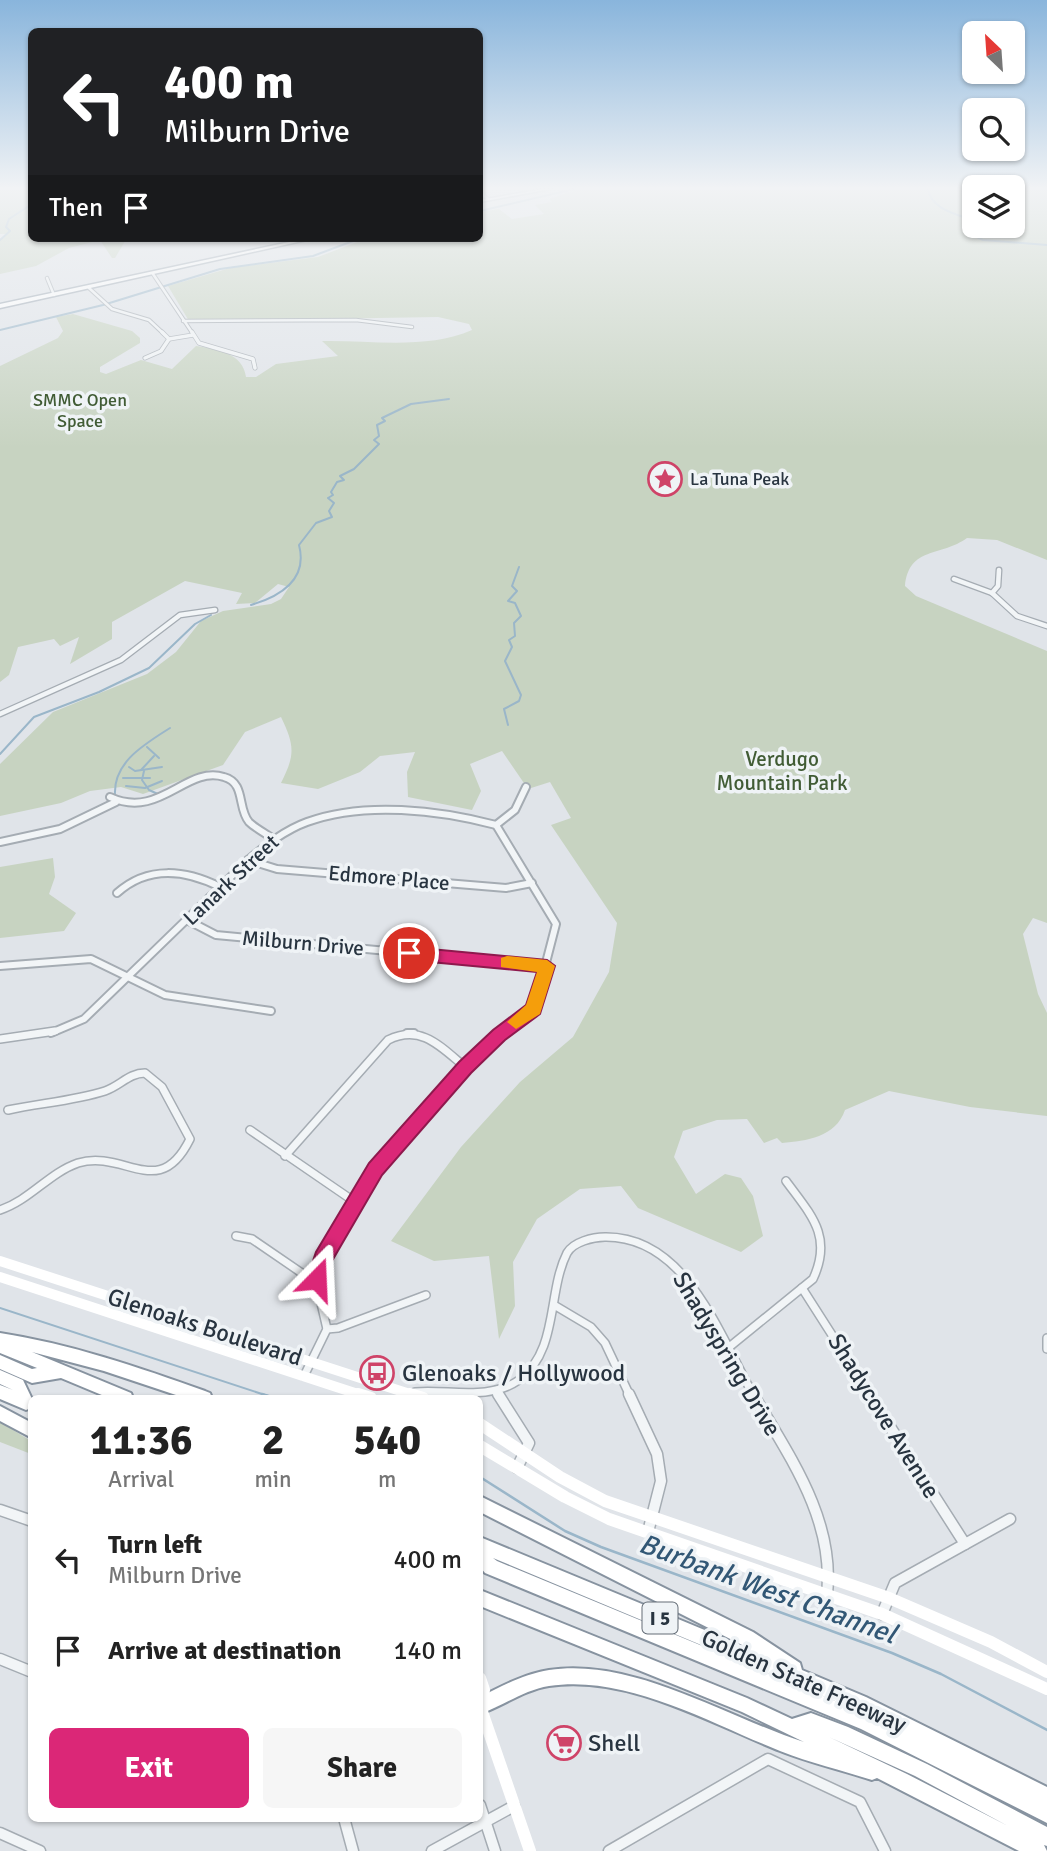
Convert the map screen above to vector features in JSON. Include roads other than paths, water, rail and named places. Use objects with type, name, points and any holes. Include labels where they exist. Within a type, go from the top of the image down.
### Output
[{"type":"highway","points":[[0,1340],[64,1353],[196,1395]]},
{"type":"highway","points":[[0,1346],[119,1395]]},
{"type":"highway","points":[[0,1362],[32,1376],[61,1371]]},
{"type":"highway","points":[[0,1377],[19,1385],[28,1404]]},
{"type":"highway","points":[[0,1392],[28,1404]]},
{"type":"highway","points":[[0,1413],[28,1429]]},
{"type":"highway","points":[[483,1506],[747,1638],[813,1683]]},
{"type":"highway","name":"Golden State Freeway","points":[[483,1547],[504,1563],[813,1683],[1047,1796]]},
{"type":"highway","points":[[483,1559],[491,1567],[504,1563],[842,1712],[1047,1814]]},
{"type":"highway","name":"Golden State Freeway","points":[[483,1599],[747,1706],[901,1780],[1038,1851]]},
{"type":"highway","points":[[483,1705],[528,1683],[558,1677],[599,1678],[647,1690],[786,1745],[901,1780]]},
{"type":"highway","points":[[792,1727],[811,1721],[842,1733],[921,1770],[1047,1837]]},
{"type":"main road","points":[[0,306],[147,275]]},
{"type":"main road","name":"Glenoaks Boulevard","points":[[0,1261],[405,1395]]},
{"type":"main road","name":"Glenoaks Boulevard","points":[[0,1278],[362,1395]]},
{"type":"main road","points":[[142,1324],[150,1310]]},
{"type":"main road","points":[[483,1426],[605,1501],[889,1598],[991,1642],[1047,1672]]},
{"type":"main road","points":[[483,1448],[590,1511],[882,1614],[1047,1689]]},
{"type":"main road","points":[[483,1715],[530,1851]]},
{"type":"street","points":[[154,275],[202,345],[242,353],[253,359],[254,368]]},
{"type":"street","points":[[47,278],[54,295]]},
{"type":"street","points":[[89,288],[114,310],[149,320],[169,339]]},
{"type":"street","points":[[183,321],[356,320],[412,327]]},
{"type":"street","points":[[145,358],[161,351],[169,339],[193,335]]},
{"type":"street","points":[[992,593],[998,586],[999,570]]},
{"type":"street","points":[[954,579],[992,593],[1017,616],[1047,626]]},
{"type":"street","points":[[0,714],[27,698],[81,679],[122,659],[183,612],[215,610]]},
{"type":"street","points":[[0,842],[62,830],[91,818],[116,802],[150,803],[194,780],[224,777],[238,786],[248,821],[272,838]]},
{"type":"street","points":[[304,1376],[327,1329],[317,1279],[323,1258],[375,1169],[465,1068],[499,1035],[534,1009],[556,924],[496,825],[515,810],[526,787]]},
{"type":"street","points":[[110,797],[116,802]]},
{"type":"street","name":"Lanark Street","points":[[0,1039],[46,1035],[72,1026],[85,1018],[272,838],[306,820],[353,811],[469,817],[496,825]]},
{"type":"street","name":"Edmore Place","points":[[248,860],[277,869],[492,887],[506,888],[532,883]]},
{"type":"street","points":[[117,893],[123,886],[168,874],[187,872],[220,887]]},
{"type":"street","name":"Milburn Drive","points":[[187,920],[216,935],[547,966]]},
{"type":"street","points":[[0,966],[91,959],[165,995],[271,1011]]},
{"type":"street","points":[[285,1156],[388,1040],[402,1031],[419,1031],[465,1068]]},
{"type":"street","points":[[0,1210],[20,1203],[71,1167],[87,1161],[100,1161],[139,1172],[153,1172],[171,1164],[185,1152],[190,1139],[154,1076],[139,1073],[109,1090],[8,1110]]},
{"type":"street","points":[[250,1130],[355,1202]]},
{"type":"street","points":[[728,1348],[813,1279],[820,1267],[823,1237],[786,1181]]},
{"type":"street","name":"Shadyspring Drive","points":[[497,1390],[523,1375],[541,1354],[549,1336],[561,1265],[569,1249],[598,1235],[616,1235],[636,1242],[674,1265],[695,1292],[728,1348],[807,1491],[827,1550],[831,1578],[827,1594]]},
{"type":"street","points":[[236,1236],[252,1239],[309,1278],[317,1279]]},
{"type":"street","name":"Shadycove Avenue","points":[[802,1288],[965,1544]]},
{"type":"street","points":[[327,1329],[338,1328],[426,1295]]},
{"type":"street","points":[[554,1305],[591,1327],[605,1343],[660,1466],[661,1481],[648,1532]]},
{"type":"street","points":[[1047,1338],[1047,1349]]},
{"type":"street","points":[[423,1395],[497,1390],[508,1414],[526,1434],[528,1444],[517,1468]]},
{"type":"street","points":[[0,1510],[28,1520]]},
{"type":"street","points":[[882,1614],[895,1583],[1010,1519]]},
{"type":"street","points":[[0,1659],[28,1670]]},
{"type":"street","points":[[609,1851],[768,1759],[860,1802],[885,1851]]},
{"type":"street","points":[[432,1851],[514,1806]]},
{"type":"street","points":[[483,1815],[495,1851]]},
{"type":"street","points":[[345,1822],[353,1851]]},
{"type":"street","points":[[0,1833],[40,1851]]},
{"type":"waterway","points":[[0,330],[103,305],[199,275]]},
{"type":"waterway","points":[[251,605],[282,591],[296,577],[301,557],[299,545],[316,523],[332,517],[329,511],[334,503],[328,498],[333,495],[331,492],[337,482],[344,480],[340,476],[354,469],[379,444],[374,440],[379,436],[377,425],[385,421],[382,418],[411,404],[449,399]]},
{"type":"waterway","points":[[508,725],[504,709],[519,701],[521,695],[505,661],[512,647],[509,640],[515,636],[514,623],[521,616],[515,603],[508,601],[517,591],[512,586],[519,567]]},
{"type":"waterway","points":[[0,754],[34,717],[99,692],[149,668],[195,624],[211,615]]},
{"type":"waterway","points":[[115,795],[119,773],[132,755],[170,728]]},
{"type":"waterway","points":[[147,747],[159,758]]},
{"type":"waterway","points":[[141,770],[154,756]]},
{"type":"waterway","points":[[129,767],[135,771],[162,767]]},
{"type":"waterway","points":[[142,778],[144,771]]},
{"type":"waterway","points":[[123,778],[142,778]]},
{"type":"waterway","points":[[142,778],[150,778]]},
{"type":"waterway","points":[[142,778],[147,787]]},
{"type":"waterway","points":[[147,787],[162,781]]},
{"type":"waterway","points":[[126,786],[147,787]]},
{"type":"waterway","points":[[147,787],[160,795]]},
{"type":"waterway","name":"Burbank West Channel","points":[[0,1308],[265,1395]]},
{"type":"waterway","name":"Burbank West Channel","points":[[483,1479],[565,1531],[601,1547],[892,1653],[941,1674],[1047,1730]]},
{"type":"place","name":"La Tuna Peak","points":[[665,479]]},
{"type":"place","name":"Glenoaks / Hollywood","points":[[377,1373]]},
{"type":"place","name":"Shell","points":[[564,1743]]},
{"type":"park label","name":"SMMC Open Space","points":[[80,410]]},
{"type":"park label","name":"Verdugo Mountain Park","points":[[782,771]]}]
